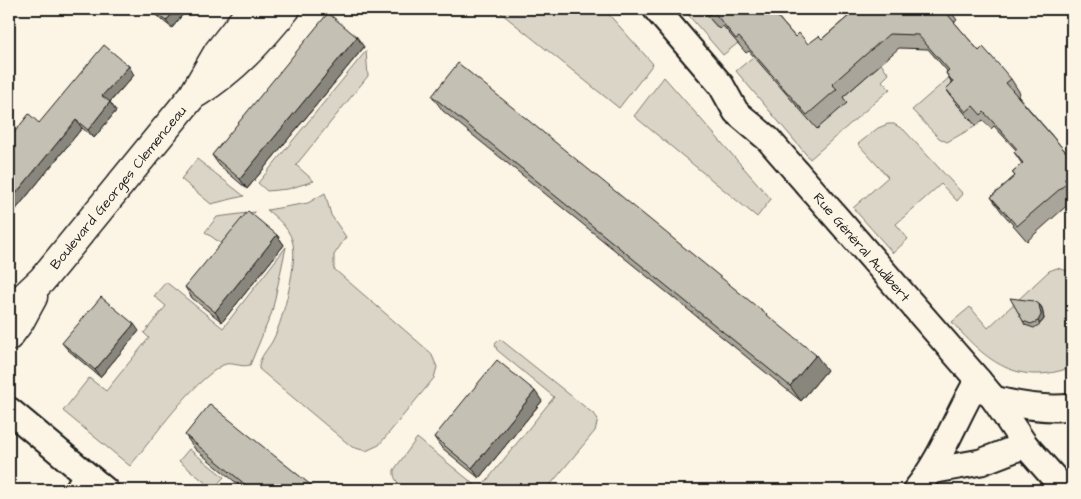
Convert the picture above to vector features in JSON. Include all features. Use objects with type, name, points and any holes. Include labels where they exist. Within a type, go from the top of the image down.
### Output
[{"type":"main road","name":"Boulevard Georges Clemenceau","points":[[9,311],[42,280],[193,95],[218,52],[252,9]]},
{"type":"main road","name":"Boulevard Georges Clemenceau","points":[[193,95],[234,68],[259,42],[286,9]]},
{"type":"main road","name":"Boulevard Georges Clemenceau","points":[[9,336],[20,321],[42,280]]},
{"type":"street","name":"Rue Général Audibert","points":[[656,9],[721,86],[736,112],[768,139],[978,380],[994,399],[1025,445],[1065,490]]},
{"type":"street","points":[[916,490],[931,471],[964,402],[978,380]]},
{"type":"street","points":[[994,399],[1017,405],[1041,408],[1072,407]]},
{"type":"street","points":[[9,410],[76,481],[105,490]]},
{"type":"street","points":[[931,471],[981,462],[1025,445]]},
{"type":"shaded area","points":[[496,9],[604,9],[653,64],[619,108]]},
{"type":"shaded area","points":[[683,9],[701,9],[719,29],[723,26],[738,43],[723,55]]},
{"type":"shaded area","points":[[366,51],[368,76],[296,165],[314,181],[288,189],[267,191],[258,183]]},
{"type":"shaded area","points":[[759,52],[842,98],[881,64],[889,74],[882,81],[890,89],[810,159],[736,71]]},
{"type":"shaded area","points":[[951,76],[959,84],[956,103],[976,126],[947,142],[939,138],[912,110]]},
{"type":"shaded area","points":[[664,77],[771,199],[757,217],[634,116]]},
{"type":"shaded area","points":[[894,124],[904,130],[963,194],[957,201],[941,184],[896,224],[908,239],[893,253],[853,208],[888,177],[858,144],[878,128]]},
{"type":"shaded area","points":[[197,159],[244,196],[211,204],[181,179]]},
{"type":"shaded area","points":[[325,193],[331,215],[346,237],[334,255],[334,269],[431,353],[437,367],[434,378],[379,445],[366,451],[352,447],[259,369],[260,361],[274,338],[282,317],[292,274],[294,249],[288,231],[267,210],[308,203]]},
{"type":"shaded area","points":[[255,212],[226,247],[205,232],[217,217]]},
{"type":"shaded area","points":[[286,247],[272,312],[250,365],[226,364],[211,373],[186,397],[130,466],[63,411],[89,378],[106,391],[149,338],[144,333],[166,306],[154,296],[166,282],[223,328]]},
{"type":"shaded area","points":[[1057,268],[1072,272],[1072,367],[1035,374],[1005,367],[978,349],[952,322],[970,307],[988,328],[1049,271]]},
{"type":"shaded area","points":[[500,339],[595,415],[598,419],[595,431],[546,490],[406,490],[396,479],[394,470],[417,438],[480,489],[554,397],[497,350],[495,344]]},
{"type":"shaded area","points":[[189,449],[224,477],[213,489],[179,461]]},
{"type":"building","points":[[151,9],[176,9],[166,21]]},
{"type":"building","points":[[703,9],[771,9],[795,37],[799,33],[808,44],[819,36],[822,39],[857,9],[943,9],[979,51],[983,47],[999,65],[1011,79],[1006,83],[1072,159],[1072,172],[1064,179],[1068,182],[1017,226],[991,197],[1015,176],[1012,172],[1023,163],[1014,152],[1017,149],[984,112],[981,115],[973,106],[966,112],[946,89],[953,82],[946,73],[949,70],[918,35],[889,34],[832,84],[837,89],[807,115],[739,37],[736,39],[713,11],[709,15]]},
{"type":"building","points":[[328,13],[357,37],[240,179],[212,155]]},
{"type":"building","points":[[104,45],[129,66],[102,96],[110,102],[88,130],[76,120],[9,202],[9,139],[29,114],[39,123]]},
{"type":"building","points":[[458,63],[816,355],[790,386],[432,96]]},
{"type":"building","points":[[248,211],[277,235],[215,312],[185,287]]},
{"type":"building","points":[[101,297],[134,324],[95,370],[62,343]]},
{"type":"building","points":[[1010,298],[1034,301],[1039,304],[1041,315],[1038,321],[1031,324],[1023,321]]},
{"type":"building","points":[[497,360],[535,391],[472,468],[434,437]]},
{"type":"building","points":[[210,404],[317,490],[252,490],[185,435]]}]
